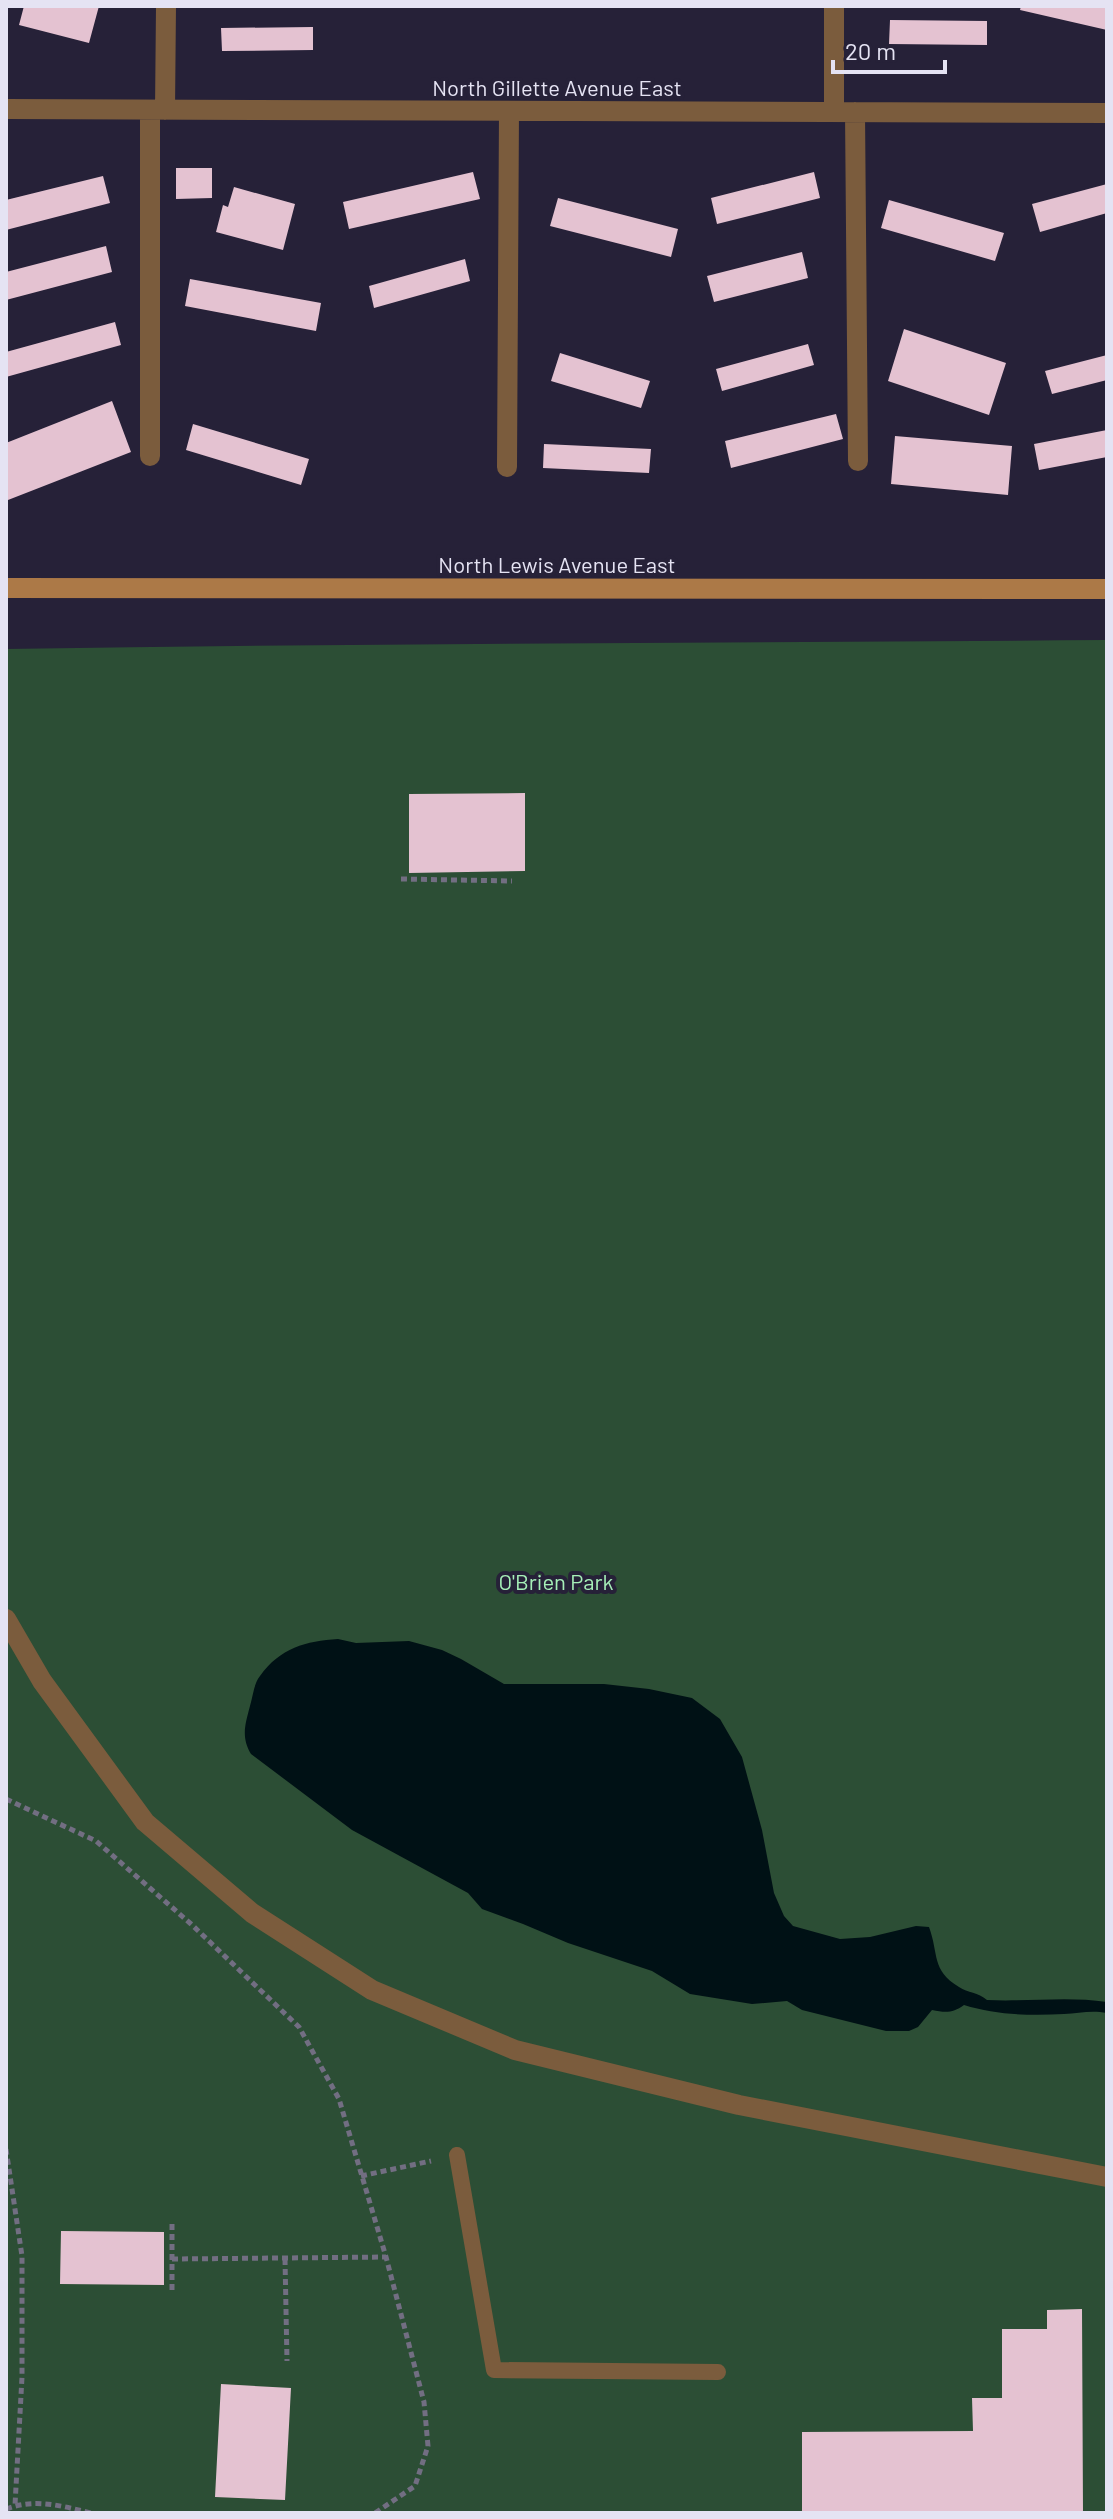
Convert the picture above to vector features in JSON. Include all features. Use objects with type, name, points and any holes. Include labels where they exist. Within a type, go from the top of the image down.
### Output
[{"type":"main road","name":"North Lewis Avenue East","points":[[6,588],[1107,589]]},
{"type":"street","points":[[150,456],[157,110],[166,6]]},
{"type":"street","points":[[834,6],[844,112],[858,461]]},
{"type":"street","name":"North Gillette Avenue East","points":[[6,109],[1107,113]]},
{"type":"street","points":[[507,467],[509,111]]},
{"type":"street","points":[[6,1619],[42,1681],[145,1822],[252,1913],[372,1990],[515,2050],[739,2105],[1107,2177]]},
{"type":"lane","points":[[457,2155],[494,2370],[718,2372]]},
{"type":"path","points":[[401,879],[512,881]]},
{"type":"path","points":[[6,1799],[96,1841],[191,1924],[299,2027],[339,2099],[386,2257],[424,2402],[428,2446],[415,2486],[375,2513]]},
{"type":"path","points":[[6,2149],[22,2256],[22,2377],[15,2505]]},
{"type":"path","points":[[361,2176],[457,2155]]},
{"type":"path","points":[[172,2224],[172,2293]]},
{"type":"path","points":[[172,2259],[386,2257]]},
{"type":"path","points":[[285,2259],[287,2361]]},
{"type":"path","points":[[6,2509],[46,2502],[91,2513]]},
{"type":"green space","name":"O'Brien Park","points":[[1107,640],[1107,2513],[6,2513],[6,649]]},
{"type":"shaded area","points":[[338,1639],[356,1643],[409,1641],[442,1650],[504,1684],[604,1684],[692,1698],[720,1719],[742,1757],[762,1830],[774,1893],[784,1916],[793,1926],[840,1939],[870,1937],[916,1926],[929,1927],[940,1968],[950,1981],[962,1989],[987,2000],[1077,1999],[1107,2002],[1107,2013],[1014,2014],[964,2005],[949,2012],[932,2010],[918,2027],[909,2031],[886,2031],[802,2010],[787,2001],[752,2004],[690,1994],[652,1971],[568,1943],[482,1909],[468,1893],[352,1830],[251,1754],[246,1742],[245,1725],[260,1676],[276,1659],[294,1648]]},
{"type":"building","points":[[24,6],[99,6],[89,43],[19,25]]},
{"type":"building","points":[[1021,6],[1107,6],[1107,30],[1020,10]]},
{"type":"building","points":[[890,20],[987,21],[987,45],[889,44]]},
{"type":"building","points":[[313,27],[313,50],[222,51],[221,28]]},
{"type":"building","points":[[176,168],[212,168],[212,198],[176,199]]},
{"type":"building","points":[[473,172],[480,199],[349,229],[343,202]]},
{"type":"building","points":[[814,172],[820,198],[717,224],[711,198]]},
{"type":"building","points":[[103,176],[110,203],[6,230],[6,200]]},
{"type":"building","points":[[1107,184],[1107,213],[1040,232],[1032,204]]},
{"type":"building","points":[[234,187],[295,204],[283,250],[216,232],[223,205],[228,207]]},
{"type":"building","points":[[558,198],[678,229],[671,257],[550,226]]},
{"type":"building","points":[[889,200],[1004,233],[995,261],[881,228]]},
{"type":"building","points":[[106,246],[112,272],[6,300],[6,272]]},
{"type":"building","points":[[802,252],[808,278],[714,302],[707,276]]},
{"type":"building","points":[[465,259],[470,281],[374,308],[369,286]]},
{"type":"building","points":[[190,279],[321,303],[316,331],[185,306]]},
{"type":"building","points":[[115,322],[121,345],[6,377],[6,352]]},
{"type":"building","points":[[904,329],[1006,363],[989,415],[888,381]]},
{"type":"building","points":[[808,344],[814,365],[722,391],[716,369]]},
{"type":"building","points":[[560,353],[650,381],[641,408],[551,381]]},
{"type":"building","points":[[1107,355],[1107,380],[1052,394],[1045,371]]},
{"type":"building","points":[[112,401],[131,452],[8,500],[6,443]]},
{"type":"building","points":[[836,414],[843,439],[731,468],[725,441]]},
{"type":"building","points":[[193,424],[309,459],[301,485],[186,450]]},
{"type":"building","points":[[1107,430],[1107,457],[1039,470],[1034,444]]},
{"type":"building","points":[[895,436],[1012,446],[1008,495],[891,484]]},
{"type":"building","points":[[544,444],[651,449],[649,473],[543,468]]},
{"type":"building","points":[[525,793],[525,871],[409,873],[409,794]]},
{"type":"building","points":[[61,2231],[164,2232],[164,2285],[60,2284]]},
{"type":"building","points":[[1082,2309],[1083,2513],[802,2513],[802,2432],[973,2431],[972,2398],[1002,2398],[1002,2329],[1047,2329],[1047,2310]]},
{"type":"building","points":[[221,2384],[291,2388],[285,2500],[215,2497]]}]
